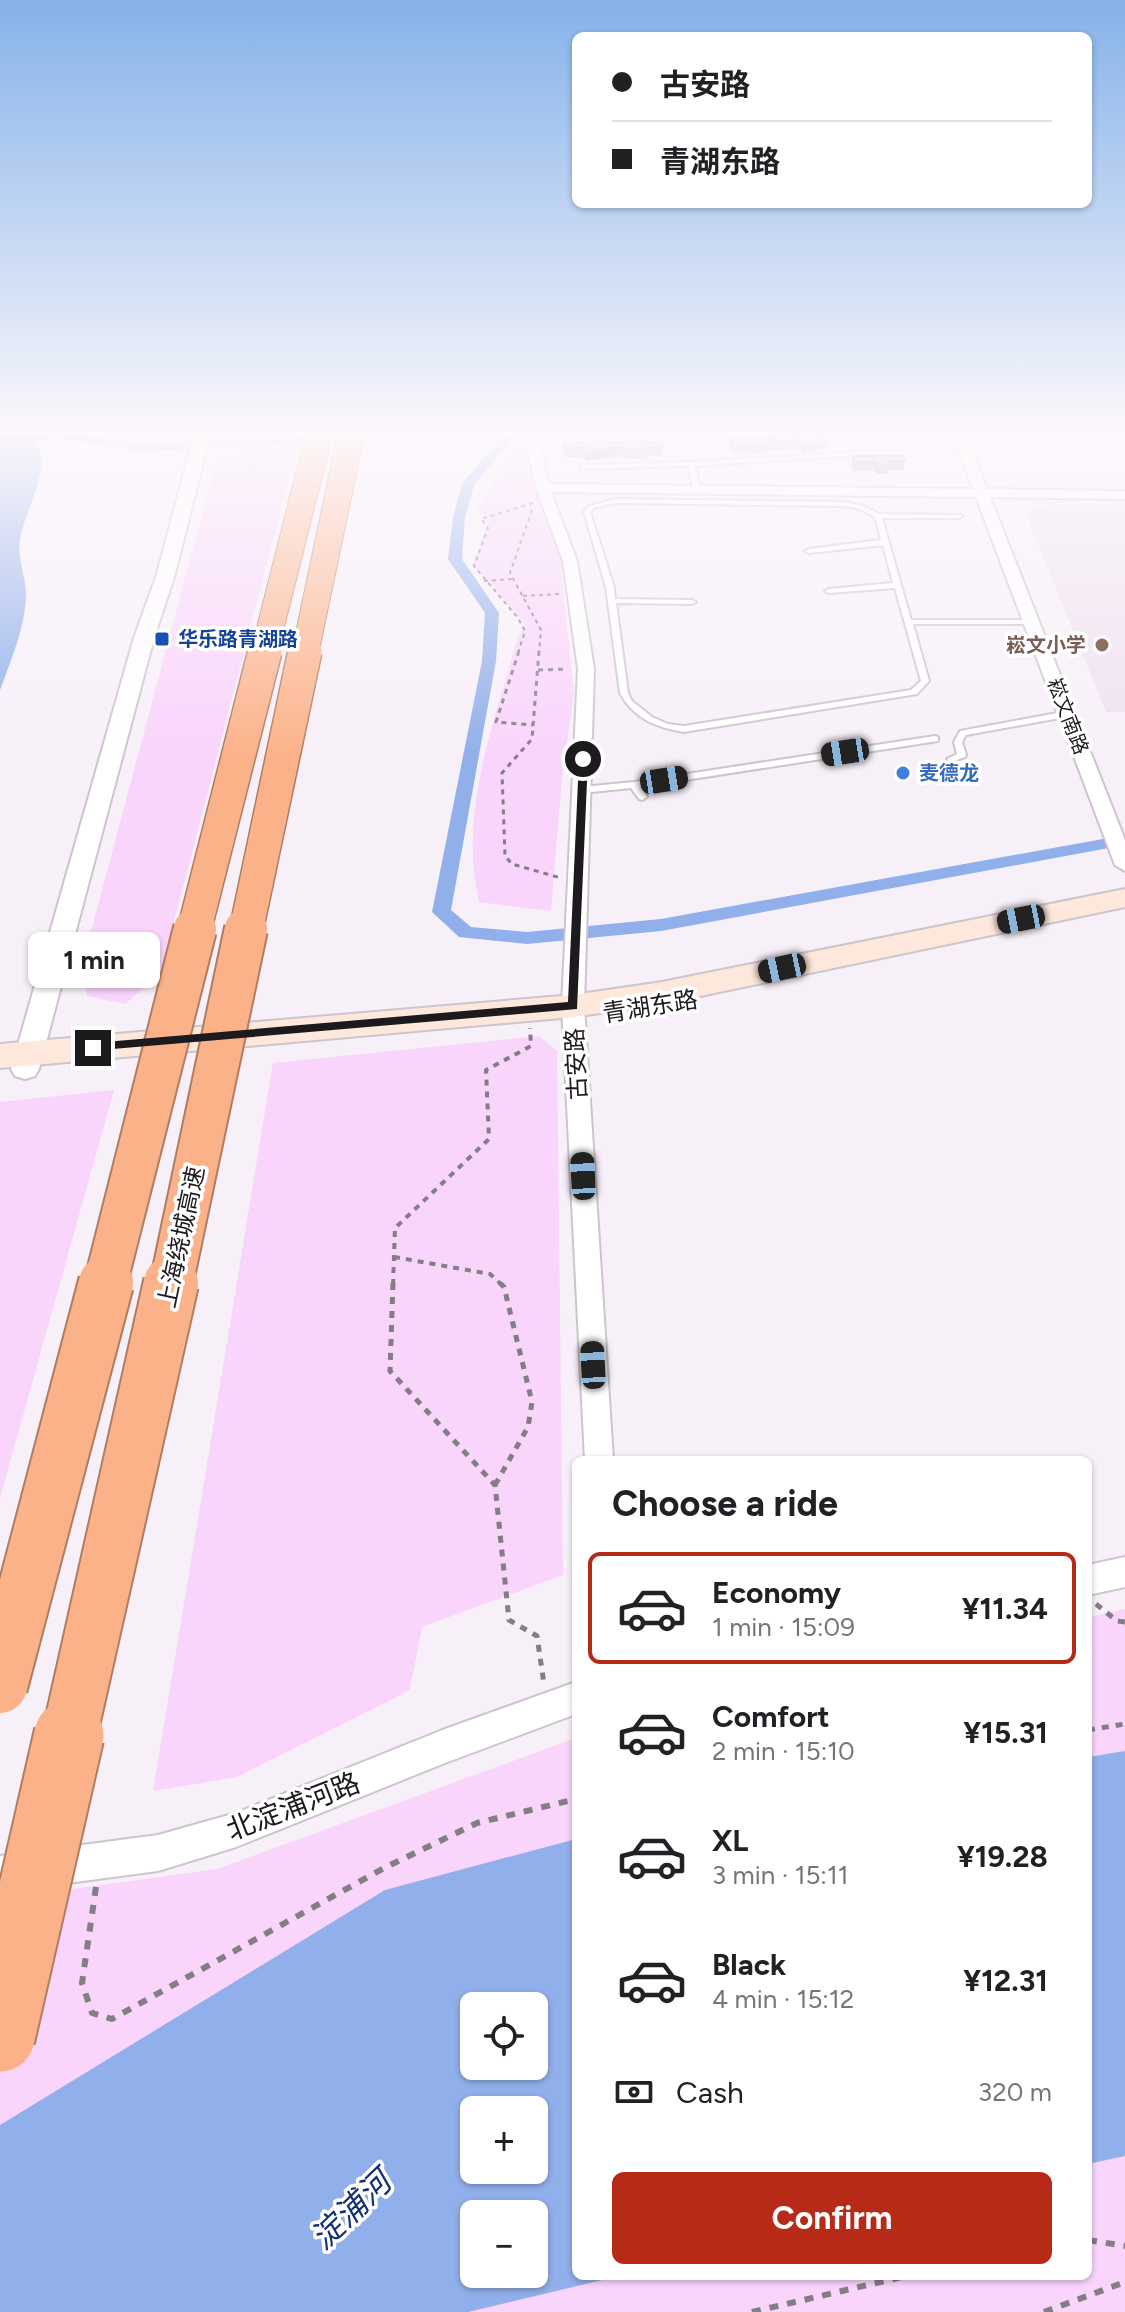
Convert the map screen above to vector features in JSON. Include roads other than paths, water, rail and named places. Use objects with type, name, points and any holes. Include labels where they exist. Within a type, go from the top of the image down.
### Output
[{"type":"highway","points":[[0,1686],[83,1374],[292,543]]},
{"type":"highway","name":"上海绕城高速","points":[[0,2037],[152,1374],[328,543]]},
{"type":"main road","name":"青湖东路","points":[[14,1062],[530,1024],[662,993],[1125,898]]},
{"type":"main road","name":"青湖东路","points":[[14,1062],[643,1008],[977,945],[1125,913]]},
{"type":"street","points":[[14,1062],[174,543]]},
{"type":"street","name":"古安路","points":[[563,543],[576,593],[586,669],[574,1012],[599,1456]]},
{"type":"street","name":"崧文南路","points":[[1001,543],[1122,857]]},
{"type":"street","points":[[1092,1579],[1125,1572]]},
{"type":"street","name":"北淀浦河路","points":[[0,1874],[158,1853],[236,1830],[562,1702]]},
{"type":"lane","points":[[596,543],[613,601],[621,679],[629,705],[652,722],[684,729],[914,692],[925,681],[886,543]]},
{"type":"lane","points":[[809,551],[878,543]]},
{"type":"lane","points":[[829,591],[898,585]]},
{"type":"lane","points":[[613,601],[692,602]]},
{"type":"lane","points":[[908,622],[1032,622]]},
{"type":"lane","points":[[951,759],[962,755],[958,742],[963,733],[1068,714]]},
{"type":"lane","points":[[582,790],[634,785],[935,739]]},
{"type":"lane","points":[[634,785],[642,797]]},
{"type":"water","points":[[0,543],[20,543],[26,595],[23,620],[0,690]]},
{"type":"water","points":[[1125,1751],[1125,2156],[1092,2163],[1092,1756]]},
{"type":"water","name":"淀浦河","points":[[572,1840],[572,2280],[602,2280],[468,2312],[0,2312],[0,2125],[385,1890]]},
{"type":"waterway","points":[[457,543],[455,559],[492,613],[489,661],[441,912],[466,933],[527,938],[661,925],[1125,840]]},
{"type":"place","name":"华乐路青湖路","points":[[162,639]]},
{"type":"place","name":"崧文小学","points":[[1102,645]]},
{"type":"place","name":"麦德龙","points":[[903,773]]}]
